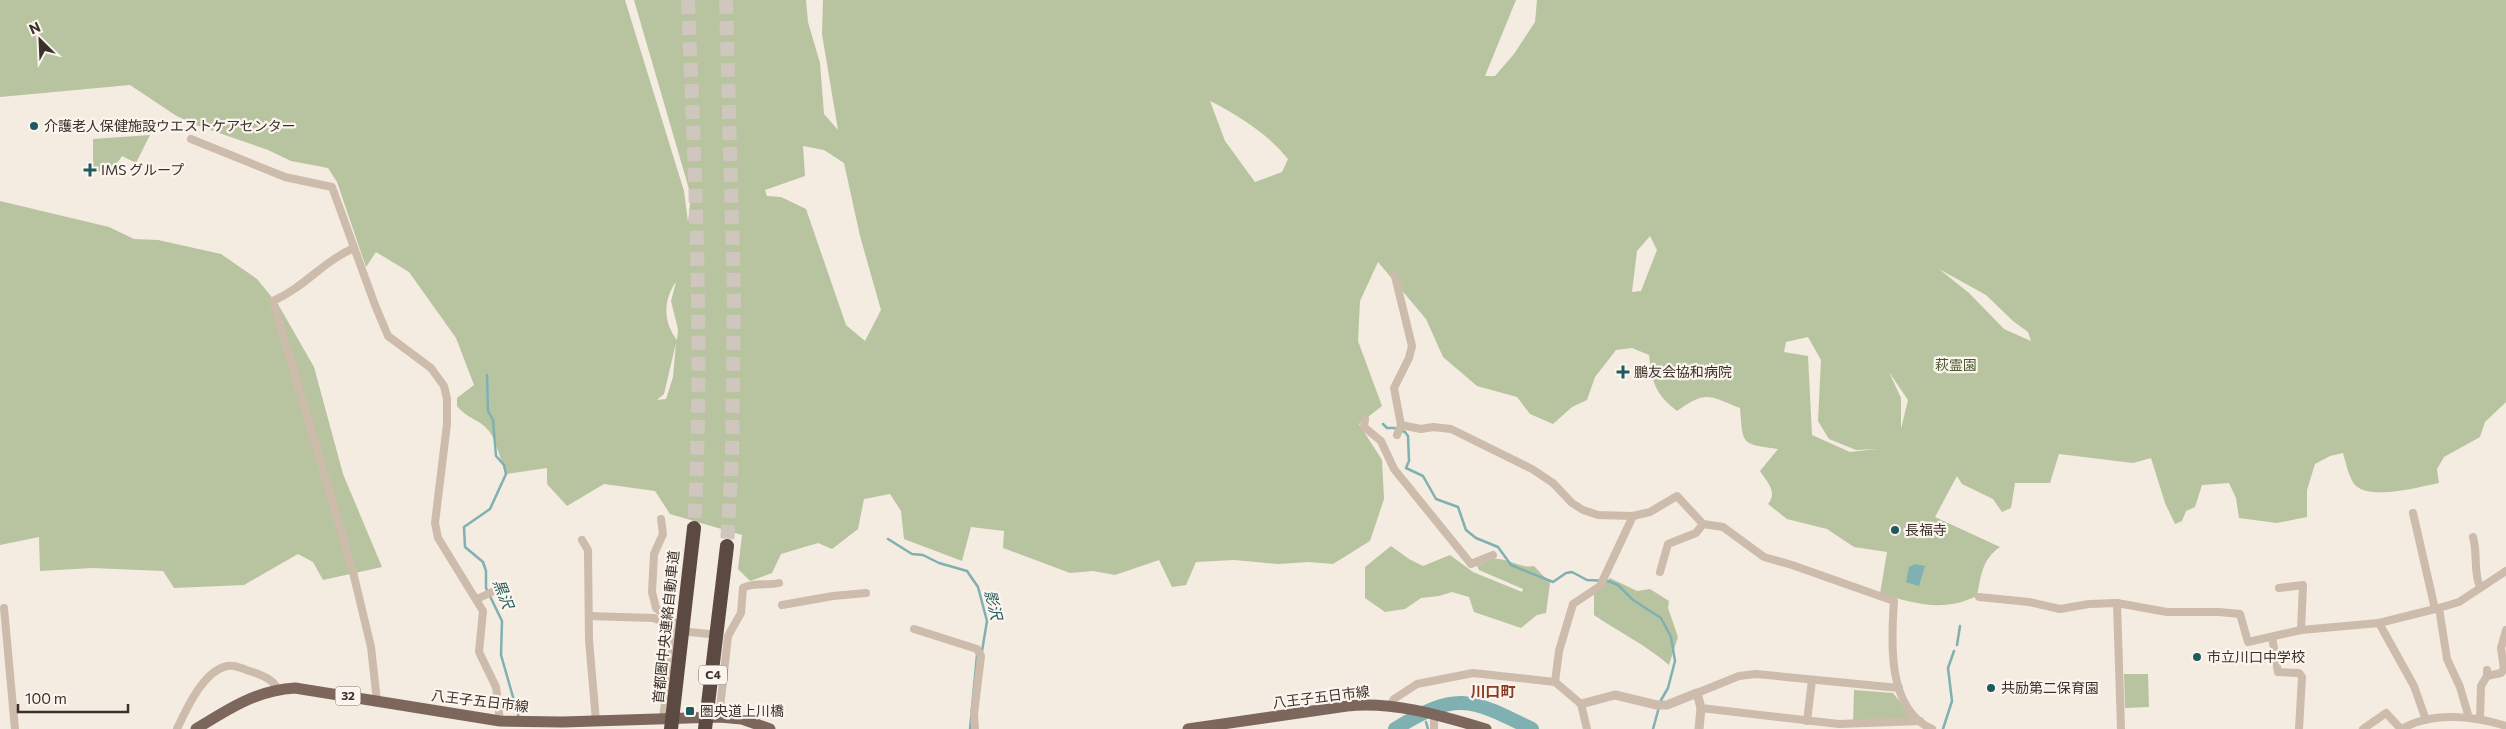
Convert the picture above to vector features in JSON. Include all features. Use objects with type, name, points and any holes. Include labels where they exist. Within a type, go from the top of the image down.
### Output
[{"type":"highway","name":"首都圏中央連絡自動車道","points":[[667,724],[677,626],[694,528]]},
{"type":"highway","name":"C4","points":[[705,729],[720,620],[727,546]]},
{"type":"main road","name":"八王子五日市線","points":[[196,729],[246,699],[278,689],[303,688],[504,721],[580,725],[596,721],[667,724],[719,717],[742,719],[770,729]]},
{"type":"main road","name":"八王子五日市線","points":[[1188,729],[1347,706],[1394,706],[1486,729]]},
{"type":"street","points":[[191,139],[285,178],[332,187],[388,336],[431,368],[444,386],[447,399],[447,424],[435,523],[438,538],[451,562],[480,597],[483,623],[479,652],[496,687],[504,721]]},
{"type":"street","points":[[354,248],[335,256],[291,294],[274,301],[352,568],[371,647],[377,701]]},
{"type":"street","points":[[1394,276],[1412,346],[1409,358],[1394,388],[1401,426],[1398,435]]},
{"type":"street","points":[[1365,419],[1364,427],[1381,442],[1394,469],[1471,564],[1493,556]]},
{"type":"street","points":[[1401,426],[1421,429],[1433,427],[1451,429],[1532,469],[1553,483],[1572,503],[1583,510],[1598,514],[1633,516],[1650,512],[1677,496],[1704,524],[1723,527],[1764,557],[1894,602],[1891,645],[1898,688],[1912,713],[1920,722],[1932,729]]},
{"type":"street","points":[[2413,514],[2437,609],[2447,659],[2460,687],[2469,718]]},
{"type":"street","points":[[1555,682],[1559,651],[1573,604],[1601,583],[1633,516]]},
{"type":"street","points":[[661,519],[663,534],[653,560],[652,592],[656,608],[671,618],[677,626]]},
{"type":"street","points":[[1660,572],[1668,544],[1696,533],[1704,524]]},
{"type":"street","points":[[2473,538],[2476,553],[2476,578],[2480,587]]},
{"type":"street","points":[[582,540],[588,550],[589,616],[596,721]]},
{"type":"street","points":[[1979,598],[2022,601],[2060,609],[2088,604],[2117,603],[2167,612],[2240,614],[2243,617],[2248,642],[2301,630],[2379,623],[2437,609],[2459,602],[2506,571]]},
{"type":"street","points":[[719,717],[728,636],[741,613],[743,588],[748,585],[770,586],[779,583]]},
{"type":"street","points":[[2278,588],[2303,586],[2301,630]]},
{"type":"street","points":[[480,597],[492,592]]},
{"type":"street","points":[[782,605],[833,596],[866,593]]},
{"type":"street","points":[[2117,603],[2121,729]]},
{"type":"street","points":[[4,608],[15,729]]},
{"type":"street","points":[[589,616],[654,618],[677,626],[728,636]]},
{"type":"street","points":[[2379,623],[2414,686],[2426,720]]},
{"type":"street","points":[[914,629],[979,653],[975,729]]},
{"type":"street","points":[[2480,718],[2481,686],[2487,673],[2502,673],[2504,668],[2501,648],[2506,630]]},
{"type":"street","points":[[2272,636],[2278,672],[2299,674],[2302,677],[2298,729]]},
{"type":"street","points":[[176,729],[200,688],[212,674],[225,667],[238,667],[254,672],[275,683],[278,689]]},
{"type":"street","points":[[1394,706],[1394,699],[1417,684],[1473,673],[1555,682],[1581,704],[1587,729]]},
{"type":"street","points":[[1581,704],[1615,695],[1660,705],[1744,675],[1774,674],[1812,680],[1898,688]]},
{"type":"street","points":[[1807,721],[1812,680]]},
{"type":"street","points":[[1698,693],[1701,708],[1698,729]]},
{"type":"street","points":[[1701,708],[1839,726],[1920,722]]},
{"type":"street","points":[[2363,729],[2386,713],[2401,729],[2426,720],[2469,718],[2480,718],[2506,726]]},
{"type":"street","points":[[1434,716],[1434,729]]},
{"type":"green space","name":"萩霊園","points":[[0,0],[625,0],[684,191],[688,222],[691,196],[634,0],[806,0],[808,22],[820,63],[824,114],[838,130],[822,34],[823,0],[1516,0],[1485,76],[1495,76],[1514,54],[1535,22],[1537,0],[2506,0],[2506,402],[2485,422],[2480,437],[2444,457],[2437,469],[2439,483],[2396,491],[2373,492],[2363,490],[2356,486],[2351,479],[2343,453],[2330,456],[2315,464],[2307,490],[2307,517],[2277,523],[2239,518],[2236,498],[2229,483],[2202,485],[2195,507],[2186,511],[2182,521],[2175,524],[2165,503],[2151,458],[2133,463],[2059,454],[2050,483],[2015,483],[2011,508],[2002,512],[1993,499],[1962,484],[1957,476],[1935,517],[2000,547],[1989,557],[1986,563],[1981,575],[1977,596],[1951,604],[1928,605],[1880,594],[1887,552],[1854,547],[1827,529],[1787,519],[1768,504],[1771,500],[1772,491],[1760,471],[1778,449],[1757,446],[1746,441],[1742,429],[1740,408],[1708,397],[1695,400],[1677,411],[1664,399],[1656,387],[1649,355],[1632,348],[1616,350],[1595,377],[1587,400],[1572,407],[1553,424],[1530,414],[1517,397],[1477,386],[1443,357],[1426,319],[1378,262],[1360,301],[1358,341],[1382,406],[1359,424],[1382,460],[1384,499],[1370,541],[1333,564],[1309,562],[1278,564],[1234,560],[1196,562],[1186,585],[1172,587],[1159,560],[1115,575],[1093,571],[1070,573],[1003,548],[1004,531],[971,527],[962,561],[904,539],[901,511],[890,494],[864,499],[858,529],[832,549],[818,543],[781,554],[772,573],[750,581],[738,569],[742,535],[670,514],[655,491],[604,484],[567,506],[547,484],[547,468],[506,474],[491,434],[481,423],[464,413],[457,406],[457,398],[474,385],[456,338],[409,272],[376,252],[366,267],[337,182],[328,168],[291,161],[268,150],[193,124],[175,115],[130,85],[0,97]],"holes":[[[1210,101],[1252,126],[1271,141],[1288,159],[1282,172],[1255,182],[1225,141]],[[803,146],[824,150],[844,163],[860,236],[881,310],[865,341],[846,325],[806,209],[781,197],[767,196],[765,190],[805,176]],[[1650,236],[1657,250],[1641,291],[1632,292],[1637,251]],[[1939,269],[1986,295],[2013,321],[2028,332],[2031,341],[2004,329],[1969,293]],[[676,282],[671,301],[678,329],[677,340],[672,333],[667,318],[666,311],[669,296]],[[1808,337],[1821,360],[1818,421],[1829,439],[1856,450],[1877,449],[1850,452],[1812,435],[1808,356],[1784,352],[1786,342]],[[676,343],[673,377],[666,399],[657,400],[664,394]],[[1889,372],[1908,400],[1901,429],[1901,398]]]},
{"type":"green space","points":[[150,135],[136,163],[122,156],[116,164],[108,169],[88,172],[87,165],[93,162],[93,139]]},
{"type":"green space","points":[[0,201],[109,227],[134,239],[158,240],[221,254],[257,279],[279,306],[314,367],[343,474],[382,567],[323,580],[313,562],[298,554],[244,585],[174,588],[163,571],[92,568],[40,571],[39,537],[0,545]]},
{"type":"green space","points":[[1391,546],[1423,566],[1450,555],[1473,572],[1522,592],[1523,589],[1479,570],[1477,566],[1490,560],[1498,559],[1524,566],[1534,566],[1550,583],[1546,613],[1537,615],[1521,628],[1474,612],[1469,597],[1452,592],[1421,598],[1405,609],[1385,612],[1365,598],[1365,567]]},
{"type":"green space","points":[[1610,578],[1637,591],[1650,589],[1669,601],[1668,608],[1678,637],[1669,665],[1642,645],[1594,615],[1594,594]]},
{"type":"green space","points":[[2124,674],[2148,674],[2149,707],[2125,708]]},
{"type":"green space","points":[[1854,690],[1893,693],[1916,722],[1853,723]]},
{"type":"water","points":[[1915,564],[1925,566],[1919,586],[1906,582],[1909,567]]},
{"type":"waterway","name":"黒沢","points":[[487,375],[488,411],[493,420],[496,456],[504,465],[506,474],[490,509],[464,527],[465,547],[483,562],[486,571],[486,588],[502,621],[501,655],[519,718]]},
{"type":"waterway","points":[[1383,424],[1387,428],[1394,428],[1405,432],[1408,436],[1409,461],[1406,468],[1423,476],[1436,499],[1458,507],[1466,530],[1476,538],[1498,547],[1511,565],[1553,582],[1566,573],[1572,572],[1587,580],[1608,581],[1618,585],[1633,600],[1661,618],[1671,637],[1675,661],[1668,688],[1661,700],[1653,729]]},
{"type":"waterway","name":"影沢","points":[[888,539],[912,554],[923,555],[939,563],[967,571],[978,587],[987,621],[982,651],[977,655],[970,729]]},
{"type":"waterway","points":[[1957,645],[1960,626]]},
{"type":"waterway","points":[[1943,729],[1952,701],[1948,668],[1954,651]]},
{"type":"waterway","points":[[1395,729],[1434,709],[1449,704],[1463,703],[1477,705],[1493,711],[1532,729]]},
{"type":"waterway","points":[[1426,722],[1428,729]]},
{"type":"tunnel","points":[[688,0],[696,198],[698,330],[697,462],[694,528]]},
{"type":"tunnel","points":[[726,0],[734,296],[732,457],[727,546]]},
{"type":"place","name":"介護老人保健施設ウエストケアセンター","points":[[34,126]]},
{"type":"place","name":"IMS グループ","points":[[90,170]]},
{"type":"place","name":"鵬友会協和病院","points":[[1623,372]]},
{"type":"place","name":"長福寺","points":[[1895,530]]},
{"type":"place","name":"市立川口中学校","points":[[2197,657]]},
{"type":"place","name":"共励第二保育園","points":[[1991,688]]},
{"type":"place","name":"圏央道上川橋","points":[[690,711]]},
{"type":"district","name":"川口町","points":[[1493,692]]}]
